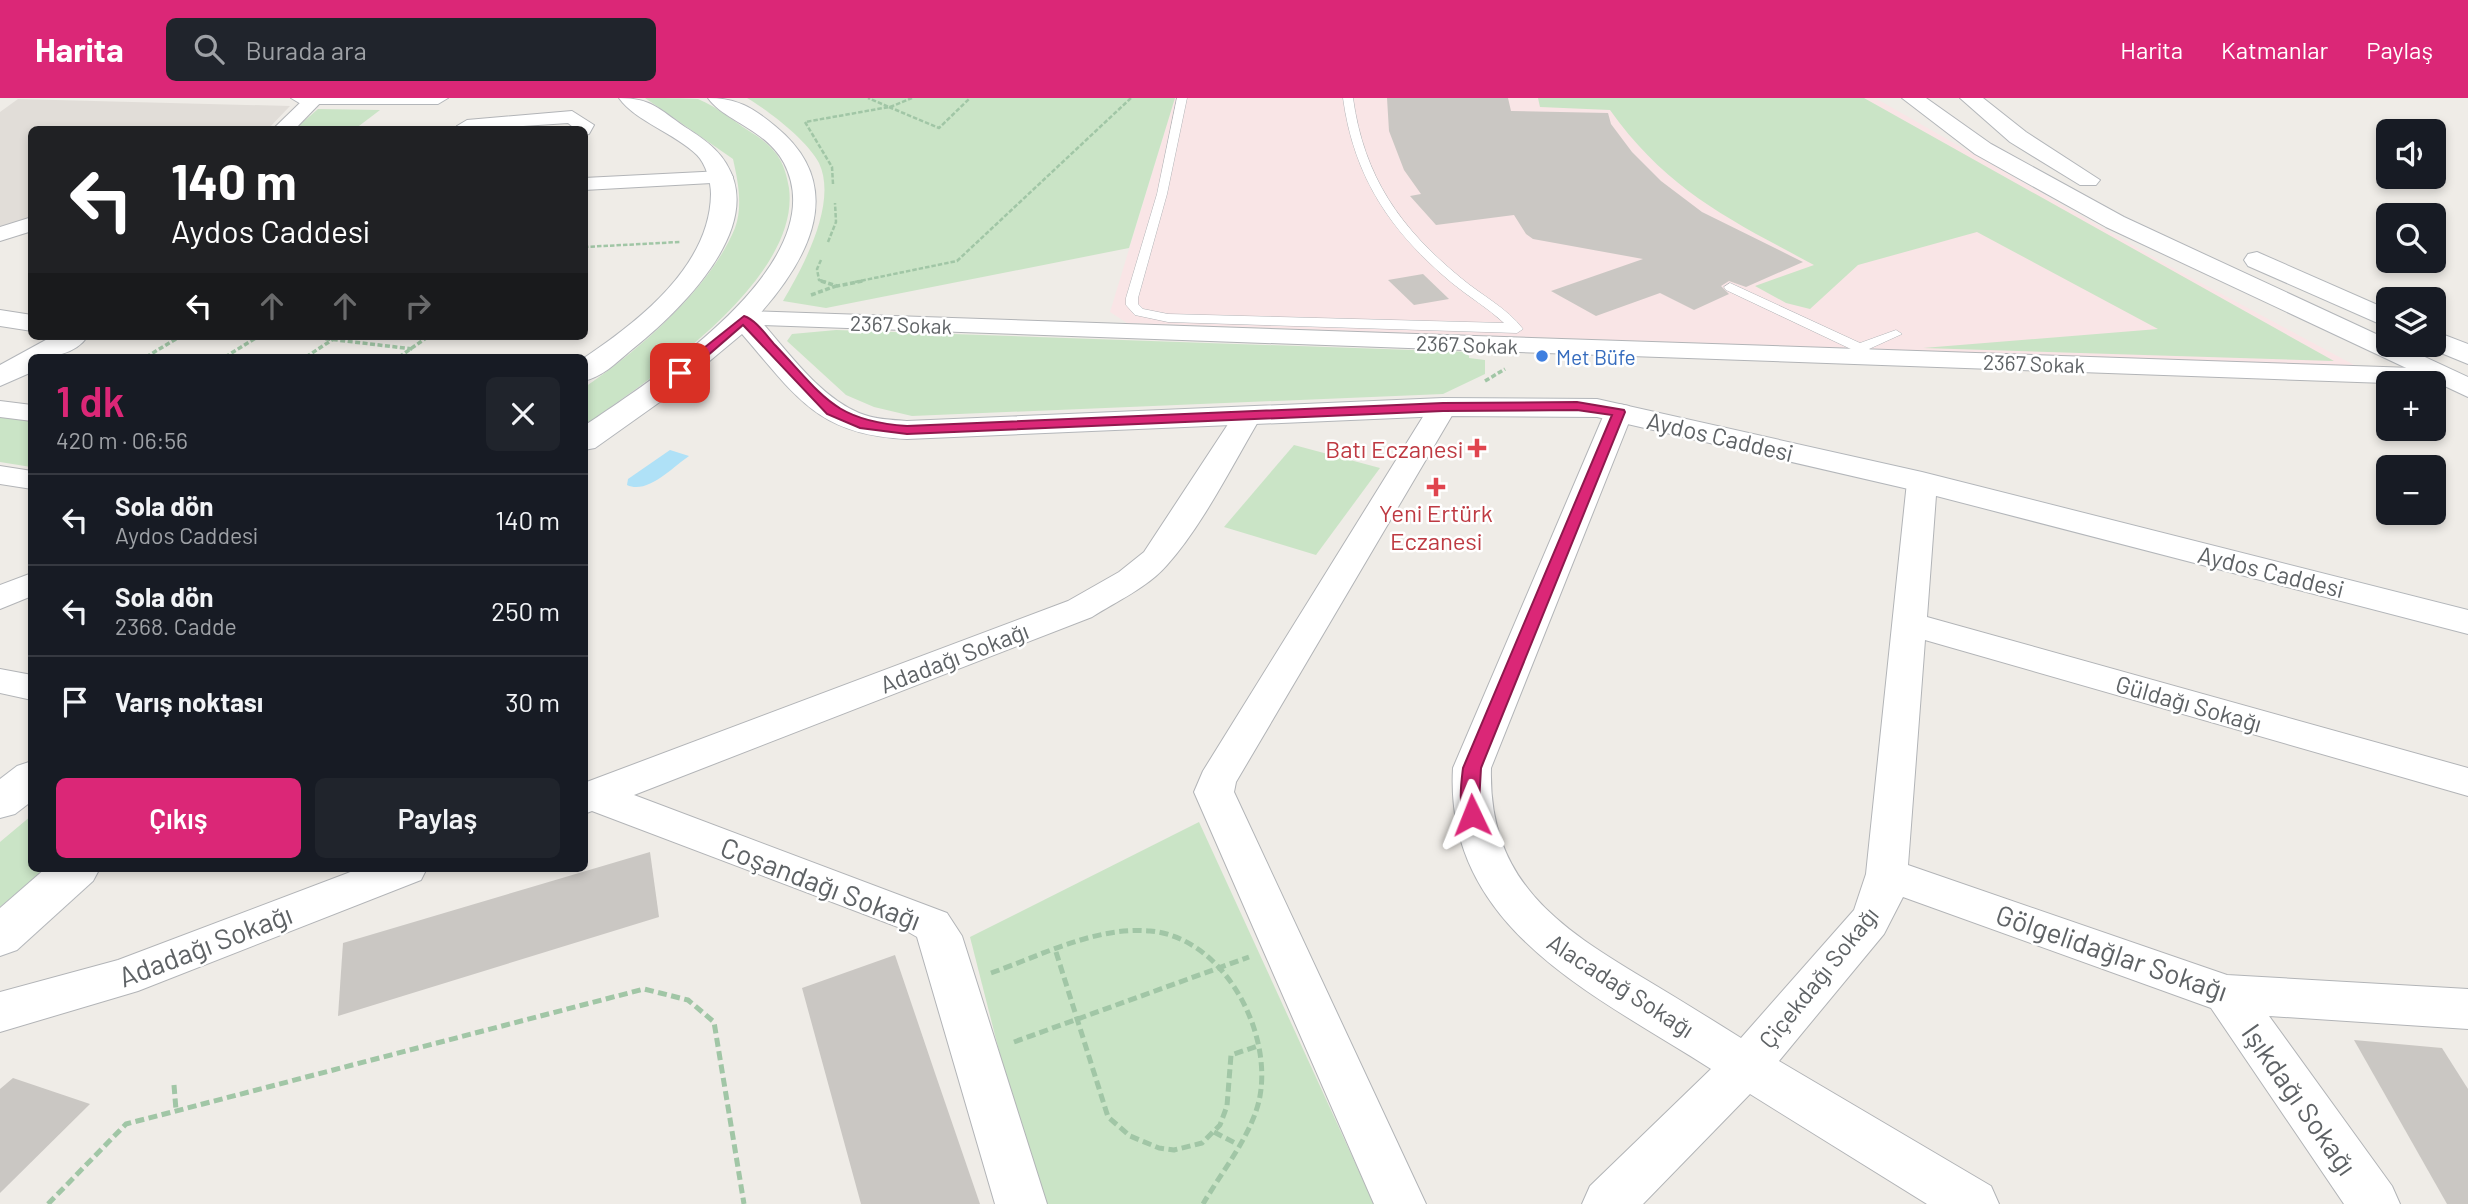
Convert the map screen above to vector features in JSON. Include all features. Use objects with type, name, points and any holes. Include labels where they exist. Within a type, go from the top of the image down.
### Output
[{"type":"street","points":[[301,98],[438,98]]},
{"type":"street","points":[[286,126],[316,98]]},
{"type":"street","points":[[588,369],[611,355],[656,315],[693,273],[716,240],[723,210],[722,177],[718,164],[708,152],[629,98]]},
{"type":"street","points":[[588,438],[702,356],[744,319],[763,295],[794,244],[805,206],[798,167],[776,138],[718,98]]},
{"type":"street","points":[[1912,98],[1983,149],[2093,211],[2430,371]]},
{"type":"street","points":[[1970,98],[2018,137],[2105,189]]},
{"type":"street","points":[[389,122],[416,99]]},
{"type":"street","points":[[467,121],[572,117],[584,126]]},
{"type":"street","points":[[588,184],[722,177]]},
{"type":"street","points":[[0,234],[28,225]]},
{"type":"street","points":[[2229,248],[2376,314]]},
{"type":"street","points":[[0,318],[28,322]]},
{"type":"street","name":"2367 Sokak","points":[[744,319],[1528,340],[2376,374]]},
{"type":"street","name":"Aydos Caddesi","points":[[744,319],[832,412],[860,424],[883,429],[1443,407],[1577,406],[1619,412],[1922,482],[2468,622]]},
{"type":"street","points":[[41,354],[67,340]]},
{"type":"street","points":[[2446,345],[2468,355]]},
{"type":"street","points":[[0,377],[28,362]]},
{"type":"street","points":[[2446,378],[2468,388]]},
{"type":"street","points":[[1400,1204],[1214,792],[1217,781],[1443,407]]},
{"type":"street","points":[[0,409],[28,413]]},
{"type":"street","name":"Alacadağ Sokağı","points":[[1619,412],[1472,768],[1469,793],[1472,815],[1498,882],[1520,911],[1549,940],[1746,1066],[1973,1204]]},
{"type":"street","name":"Adadağı Sokağı","points":[[589,797],[1080,609],[1107,595],[1139,573],[1171,538],[1248,415]]},
{"type":"street","name":"Çiçekdağı Sokağı","points":[[1608,1204],[1746,1066],[1868,922],[1881,900],[1887,874],[1922,482]]},
{"type":"street","points":[[0,598],[28,585]]},
{"type":"street","name":"Güldağı Sokağı","points":[[1910,624],[2468,782]]},
{"type":"street","points":[[0,681],[28,687]]},
{"type":"street","points":[[0,802],[28,780]]},
{"type":"street","name":"Coşandağı Sokağı","points":[[589,797],[918,917],[932,925],[940,936],[1021,1204]]},
{"type":"street","points":[[0,936],[72,872]]},
{"type":"street","name":"Adadağı Sokağı","points":[[0,1012],[122,978],[396,872]]},
{"type":"street","name":"Gölgelidağlar Sokağı","points":[[1887,874],[2227,995],[2468,1009]]},
{"type":"street","name":"Işıkdağı Sokağı","points":[[2227,995],[2374,1204]]},
{"type":"lane","points":[[1182,98],[1162,194],[1132,298],[1132,305],[1139,312],[1168,318],[1528,340]]},
{"type":"lane","points":[[1348,98],[1351,132],[1356,147],[1382,198],[1408,237],[1528,340]]},
{"type":"lane","points":[[1730,287],[1865,353],[1896,334]]},
{"type":"path","points":[[868,98],[939,128],[970,98]]},
{"type":"path","points":[[827,246],[836,222],[832,167],[805,122],[889,107],[912,98]]},
{"type":"path","points":[[822,257],[817,269],[819,280],[837,286],[957,261],[1131,98]]},
{"type":"path","points":[[588,247],[716,240]]},
{"type":"path","points":[[151,354],[174,340]]},
{"type":"path","points":[[230,354],[253,340]]},
{"type":"path","points":[[311,354],[332,340],[413,349]]},
{"type":"path","points":[[404,354],[424,340]]},
{"type":"path","points":[[1443,407],[1528,340]]},
{"type":"path","points":[[954,985],[1115,934],[1152,931],[1182,940],[1205,952],[1220,968],[1253,1027],[1263,1066],[1259,1098],[1203,1204]]},
{"type":"path","points":[[976,1056],[1283,945]]},
{"type":"path","points":[[1056,952],[1108,1117],[1118,1130],[1136,1141],[1160,1149],[1182,1150],[1205,1141],[1214,1132],[1234,1082],[1231,1055],[1259,1046]]},
{"type":"path","points":[[48,1204],[126,1124],[644,989],[688,1000],[714,1022],[744,1204]]},
{"type":"path","points":[[174,1085],[176,1110]]},
{"type":"path","points":[[1214,1132],[1237,1143]]},
{"type":"shaded area","points":[[1175,98],[1875,98],[2171,267],[2356,366],[1127,323],[1110,312]]},
{"type":"shaded area","points":[[18,99],[290,106],[271,126],[28,126],[28,220],[0,229],[0,112]]},
{"type":"green space","points":[[645,98],[698,99],[764,141],[779,158],[787,179],[789,188],[786,223],[771,257],[747,291],[716,324],[646,382],[588,423],[588,385],[627,356],[670,317],[691,296],[724,251],[735,228],[739,211],[733,159]]},
{"type":"green space","points":[[747,98],[1175,98],[1129,248],[826,308],[783,301],[808,253],[821,215],[824,179],[819,163],[797,136]]},
{"type":"green space","points":[[1538,98],[1864,98],[2334,361],[1923,348],[2158,329],[1977,232],[1858,265],[1810,309],[1786,303],[1755,286],[1814,265],[1702,201],[1654,162],[1610,110],[1540,107]]},
{"type":"green space","points":[[318,109],[380,110],[359,126],[298,126]]},
{"type":"green space","points":[[836,330],[1469,352],[1469,358],[1485,360],[1485,374],[1443,394],[912,416],[874,407],[846,395],[787,341],[792,334]]},
{"type":"green space","points":[[0,416],[28,421],[28,467],[0,462]]},
{"type":"green space","points":[[1294,445],[1380,468],[1316,555],[1224,527]]},
{"type":"green space","points":[[28,819],[28,872],[41,872],[0,907],[0,842]]},
{"type":"green space","points":[[1199,822],[1374,1204],[1038,1204],[970,937]]},
{"type":"water","points":[[670,450],[689,456],[651,483],[635,487],[627,485],[628,479]]},
{"type":"building","points":[[1387,98],[1508,98],[1511,111],[1608,113],[1611,124],[1632,152],[1661,181],[1702,212],[1803,262],[1746,287],[1729,281],[1721,286],[1729,294],[1694,310],[1660,293],[1596,316],[1551,291],[1643,259],[1533,239],[1526,234],[1514,215],[1436,225],[1410,196],[1421,194],[1404,170],[1389,131]]},
{"type":"building","points":[[1423,274],[1449,299],[1414,305],[1388,280]]},
{"type":"building","points":[[650,852],[659,917],[338,1016],[343,943]]},
{"type":"building","points":[[895,955],[980,1204],[861,1204],[802,988]]},
{"type":"building","points":[[2354,1040],[2442,1048],[2468,1089],[2468,1204],[2447,1204]]},
{"type":"building","points":[[13,1078],[90,1104],[0,1193],[0,1089]]},
{"type":"place","name":"Met Büfe","points":[[1542,356]]},
{"type":"place","name":"Batı Eczanesi","points":[[1477,448]]},
{"type":"place","name":"Yeni Ertürk Eczanesi","points":[[1436,487]]},
{"type":"route","points":[[680,373],[744,319],[832,412],[860,424],[883,429],[1443,407],[1577,406],[1619,412],[1472,768],[1469,793],[1472,815]]}]
